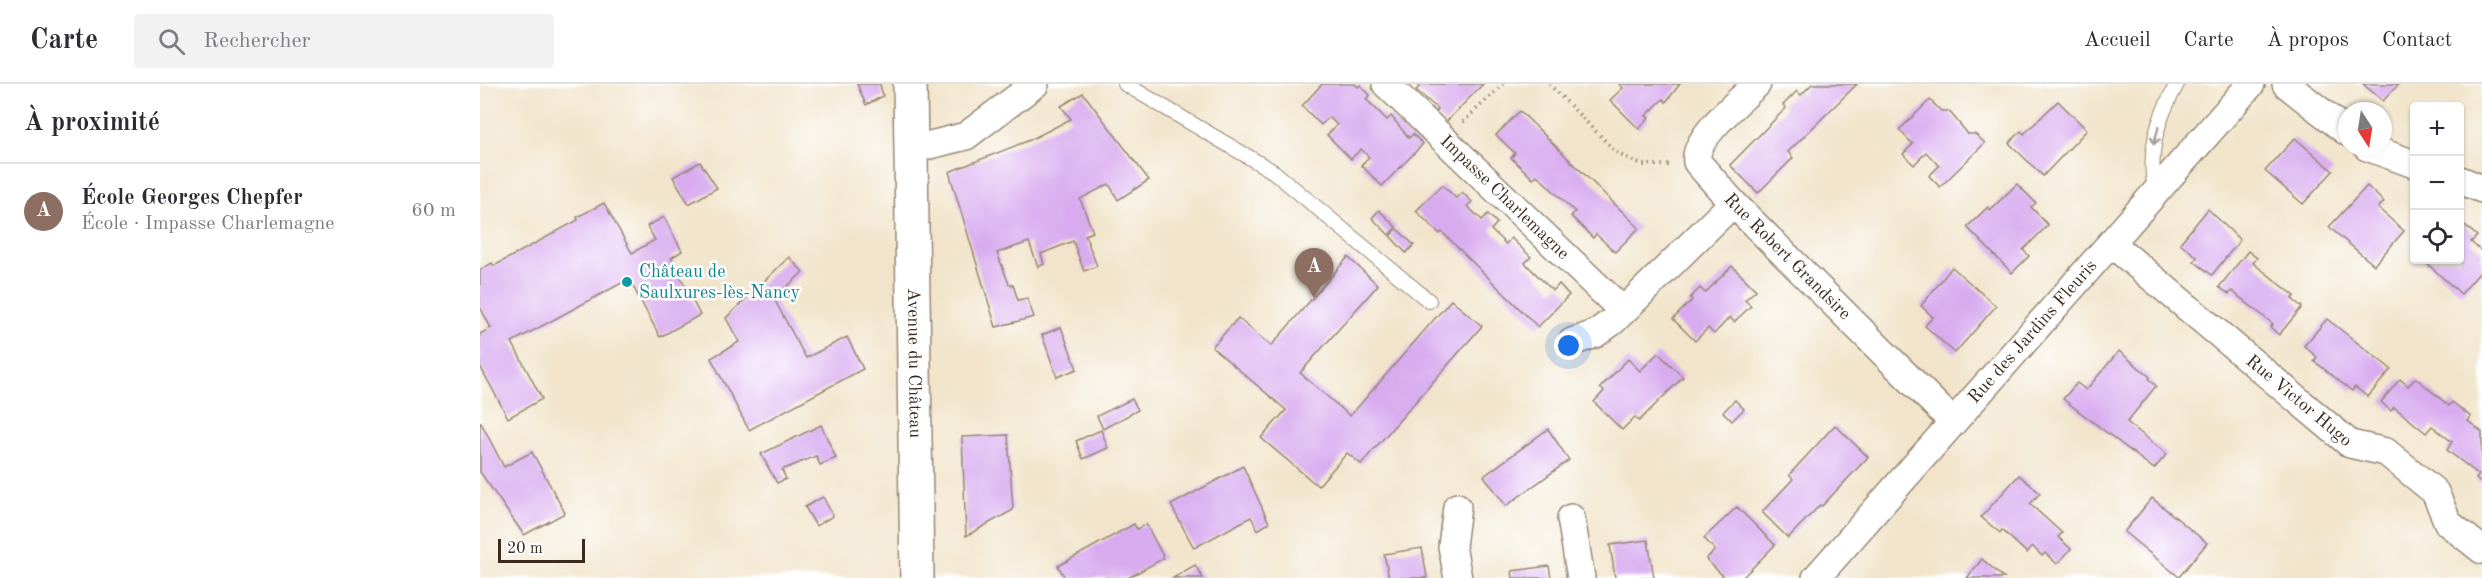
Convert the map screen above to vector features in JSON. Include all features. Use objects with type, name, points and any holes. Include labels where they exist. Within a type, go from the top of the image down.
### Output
[{"type":"main road","name":"Avenue du Château","points":[[910,84],[917,578]]},
{"type":"street","points":[[910,147],[927,146],[966,136],[1035,84]]},
{"type":"street","name":"Impasse Charlemagne","points":[[1386,84],[1623,311]]},
{"type":"street","points":[[1696,157],[1704,138],[1757,84]]},
{"type":"street","name":"Rue des Jardins Fleuris","points":[[1815,578],[2251,84]]},
{"type":"street","points":[[2286,84],[2338,125]]},
{"type":"street","points":[[2392,156],[2410,162]]},
{"type":"street","name":"Rue Robert Grandsire","points":[[1696,157],[1702,170],[1733,203],[1953,422]]},
{"type":"street","points":[[2464,182],[2482,189]]},
{"type":"street","points":[[1572,342],[1596,334],[1623,311],[1733,203]]},
{"type":"street","name":"Rue Victor Hugo","points":[[2112,244],[2350,444],[2386,452],[2435,492],[2448,523],[2482,550]]},
{"type":"street","points":[[1457,507],[1452,546],[1458,578]]},
{"type":"street","points":[[1570,518],[1581,578]]},
{"type":"lane","points":[[1125,84],[1275,172],[1429,301]]},
{"type":"lane","points":[[2156,192],[2152,175],[2153,144],[2159,123],[2177,84]]},
{"type":"path","points":[[1445,139],[1503,84]]},
{"type":"path","points":[[1549,84],[1618,154],[1629,160],[1654,167],[1696,157]]},
{"type":"building","points":[[857,84],[880,84],[883,96],[866,105]]},
{"type":"building","points":[[1322,84],[1355,84],[1358,87],[1360,85],[1370,95],[1366,99],[1387,120],[1391,116],[1409,138],[1413,134],[1423,144],[1382,186],[1361,165],[1369,157],[1361,149],[1351,159],[1327,135],[1337,125],[1329,117],[1321,125],[1302,106]]},
{"type":"building","points":[[1417,84],[1483,84],[1445,123],[1435,113],[1438,109],[1416,90],[1420,87]]},
{"type":"building","points":[[1619,84],[1680,84],[1666,102],[1663,99],[1646,116],[1649,118],[1639,129],[1610,100],[1623,88]]},
{"type":"building","points":[[1812,84],[1857,84],[1788,152],[1793,158],[1758,193],[1730,165],[1786,108],[1783,105],[1797,91],[1801,95]]},
{"type":"building","points":[[2363,84],[2399,84],[2383,101]]},
{"type":"building","points":[[1083,93],[1149,180],[1118,200],[1109,184],[1080,199],[1093,232],[1085,235],[1097,266],[1084,271],[1073,241],[1041,254],[1044,264],[1038,267],[1029,242],[997,253],[1018,300],[1027,298],[1034,317],[996,327],[949,172],[1030,140],[1071,119],[1061,106]]},
{"type":"building","points":[[1930,100],[1941,111],[1949,111],[1968,134],[1975,134],[1985,143],[1940,187],[1929,176],[1939,166],[1926,152],[1914,165],[1903,154],[1913,144],[1899,130]]},
{"type":"building","points":[[2058,101],[2087,130],[2043,176],[2009,143],[2021,131],[2024,134]]},
{"type":"building","points":[[1520,111],[1639,228],[1615,252],[1596,234],[1593,238],[1571,216],[1575,212],[1537,175],[1533,179],[1511,158],[1515,153],[1496,135]]},
{"type":"building","points":[[2295,138],[2333,171],[2303,204],[2265,171]]},
{"type":"building","points":[[700,162],[717,188],[689,204],[673,177]]},
{"type":"building","points":[[2017,184],[2036,203],[2031,207],[2048,225],[2023,250],[2029,256],[2012,273],[1967,227],[1988,207],[1990,210]]},
{"type":"building","points":[[1442,185],[1456,198],[1462,192],[1472,202],[1467,206],[1482,220],[1488,214],[1497,223],[1491,230],[1506,244],[1511,238],[1531,257],[1525,263],[1553,291],[1559,284],[1569,295],[1538,327],[1442,232],[1440,234],[1416,211]]},
{"type":"building","points":[[2367,186],[2384,202],[2378,208],[2404,231],[2374,265],[2329,227]]},
{"type":"building","points":[[604,203],[632,253],[655,240],[647,226],[664,217],[682,251],[671,258],[700,315],[660,337],[629,279],[512,342],[542,399],[508,418],[480,366],[480,334],[491,328],[480,307],[480,270],[492,263],[494,266],[578,220],[577,217]]},
{"type":"building","points":[[2208,209],[2240,240],[2212,275],[2194,261],[2197,257],[2180,243]]},
{"type":"building","points":[[1379,210],[1396,227],[1389,235],[1372,218]]},
{"type":"building","points":[[2464,225],[2477,236],[2471,242],[2482,252],[2482,270],[2461,294],[2427,264],[2464,264]]},
{"type":"building","points":[[1397,229],[1414,245],[1406,253],[1390,236]]},
{"type":"building","points":[[2248,251],[2257,258],[2253,263],[2295,296],[2292,299],[2302,307],[2279,335],[2270,327],[2273,324],[2232,291],[2229,294],[2219,287]]},
{"type":"building","points":[[789,257],[803,272],[774,299],[806,358],[847,337],[863,369],[749,430],[711,358],[739,342],[726,318]]},
{"type":"building","points":[[1348,257],[1378,285],[1300,373],[1350,416],[1451,300],[1482,326],[1361,464],[1347,453],[1318,486],[1261,438],[1286,410],[1212,347],[1238,318],[1271,346]]},
{"type":"building","points":[[1732,266],[1756,290],[1745,300],[1751,306],[1734,322],[1730,317],[1714,334],[1708,328],[1695,341],[1673,319],[1692,300],[1690,298],[1700,288],[1705,293]]},
{"type":"building","points":[[1952,267],[1996,306],[1955,353],[1925,326],[1933,317],[1921,306]]},
{"type":"building","points":[[2327,319],[2391,369],[2368,397],[2355,387],[2352,391],[2314,361],[2317,357],[2304,346]]},
{"type":"building","points":[[1061,327],[1077,369],[1057,377],[1042,335]]},
{"type":"building","points":[[2119,351],[2150,377],[2149,379],[2156,386],[2127,422],[2167,454],[2154,469],[2063,399],[2077,383],[2086,390]]},
{"type":"building","points":[[1658,353],[1683,377],[1639,421],[1635,417],[1622,430],[1594,402],[1604,391],[1600,388],[1628,359],[1640,371]]},
{"type":"building","points":[[2416,378],[2449,406],[2452,402],[2471,417],[2468,421],[2482,432],[2482,484],[2476,479],[2479,475],[2447,450],[2452,442],[2432,426],[2426,433],[2394,407],[2391,411],[2381,402],[2400,379],[2408,386]]},
{"type":"building","points":[[1132,399],[1138,410],[1103,429],[1097,416]]},
{"type":"building","points":[[1735,400],[1744,409],[1732,421],[1723,412]]},
{"type":"building","points":[[480,421],[504,467],[532,452],[565,513],[524,535],[480,472]]},
{"type":"building","points":[[821,425],[836,458],[820,465],[816,456],[782,470],[786,479],[777,483],[761,454]]},
{"type":"building","points":[[1835,425],[1868,457],[1788,538],[1762,512],[1793,479],[1789,475]]},
{"type":"building","points":[[1548,429],[1569,460],[1506,506],[1484,476]]},
{"type":"building","points":[[1101,430],[1108,448],[1083,459],[1076,441]]},
{"type":"building","points":[[1008,435],[1013,510],[966,536],[962,437]]},
{"type":"building","points":[[1243,466],[1269,523],[1258,530],[1251,517],[1194,548],[1171,505]]},
{"type":"building","points":[[2019,475],[2040,493],[2030,504],[2062,533],[2058,537],[2071,549],[2057,564],[2045,553],[2042,556],[2032,546],[2027,553],[2002,530],[2000,533],[1981,517]]},
{"type":"building","points":[[823,497],[833,516],[816,526],[805,507]]},
{"type":"building","points":[[2152,498],[2207,543],[2179,577],[2124,532]]},
{"type":"building","points":[[1737,507],[1775,545],[1742,578],[1725,578],[1706,559],[1715,550],[1704,538]]},
{"type":"building","points":[[1134,524],[1137,529],[1146,524],[1164,558],[1128,578],[1065,578],[1058,566]]},
{"type":"building","points":[[1648,540],[1654,578],[1615,578],[1610,545]]},
{"type":"building","points":[[1422,548],[1427,578],[1389,578],[1384,554]]},
{"type":"building","points":[[1982,559],[2004,578],[1967,578]]},
{"type":"building","points":[[1195,565],[1203,578],[1173,578]]},
{"type":"building","points":[[1549,566],[1551,578],[1513,578],[1512,571]]},
{"type":"place","name":"Château de Saulxures-lès-Nancy","points":[[627,282]]},
{"type":"place","name":"École Georges Chepfer","points":[[1314,298]]}]
